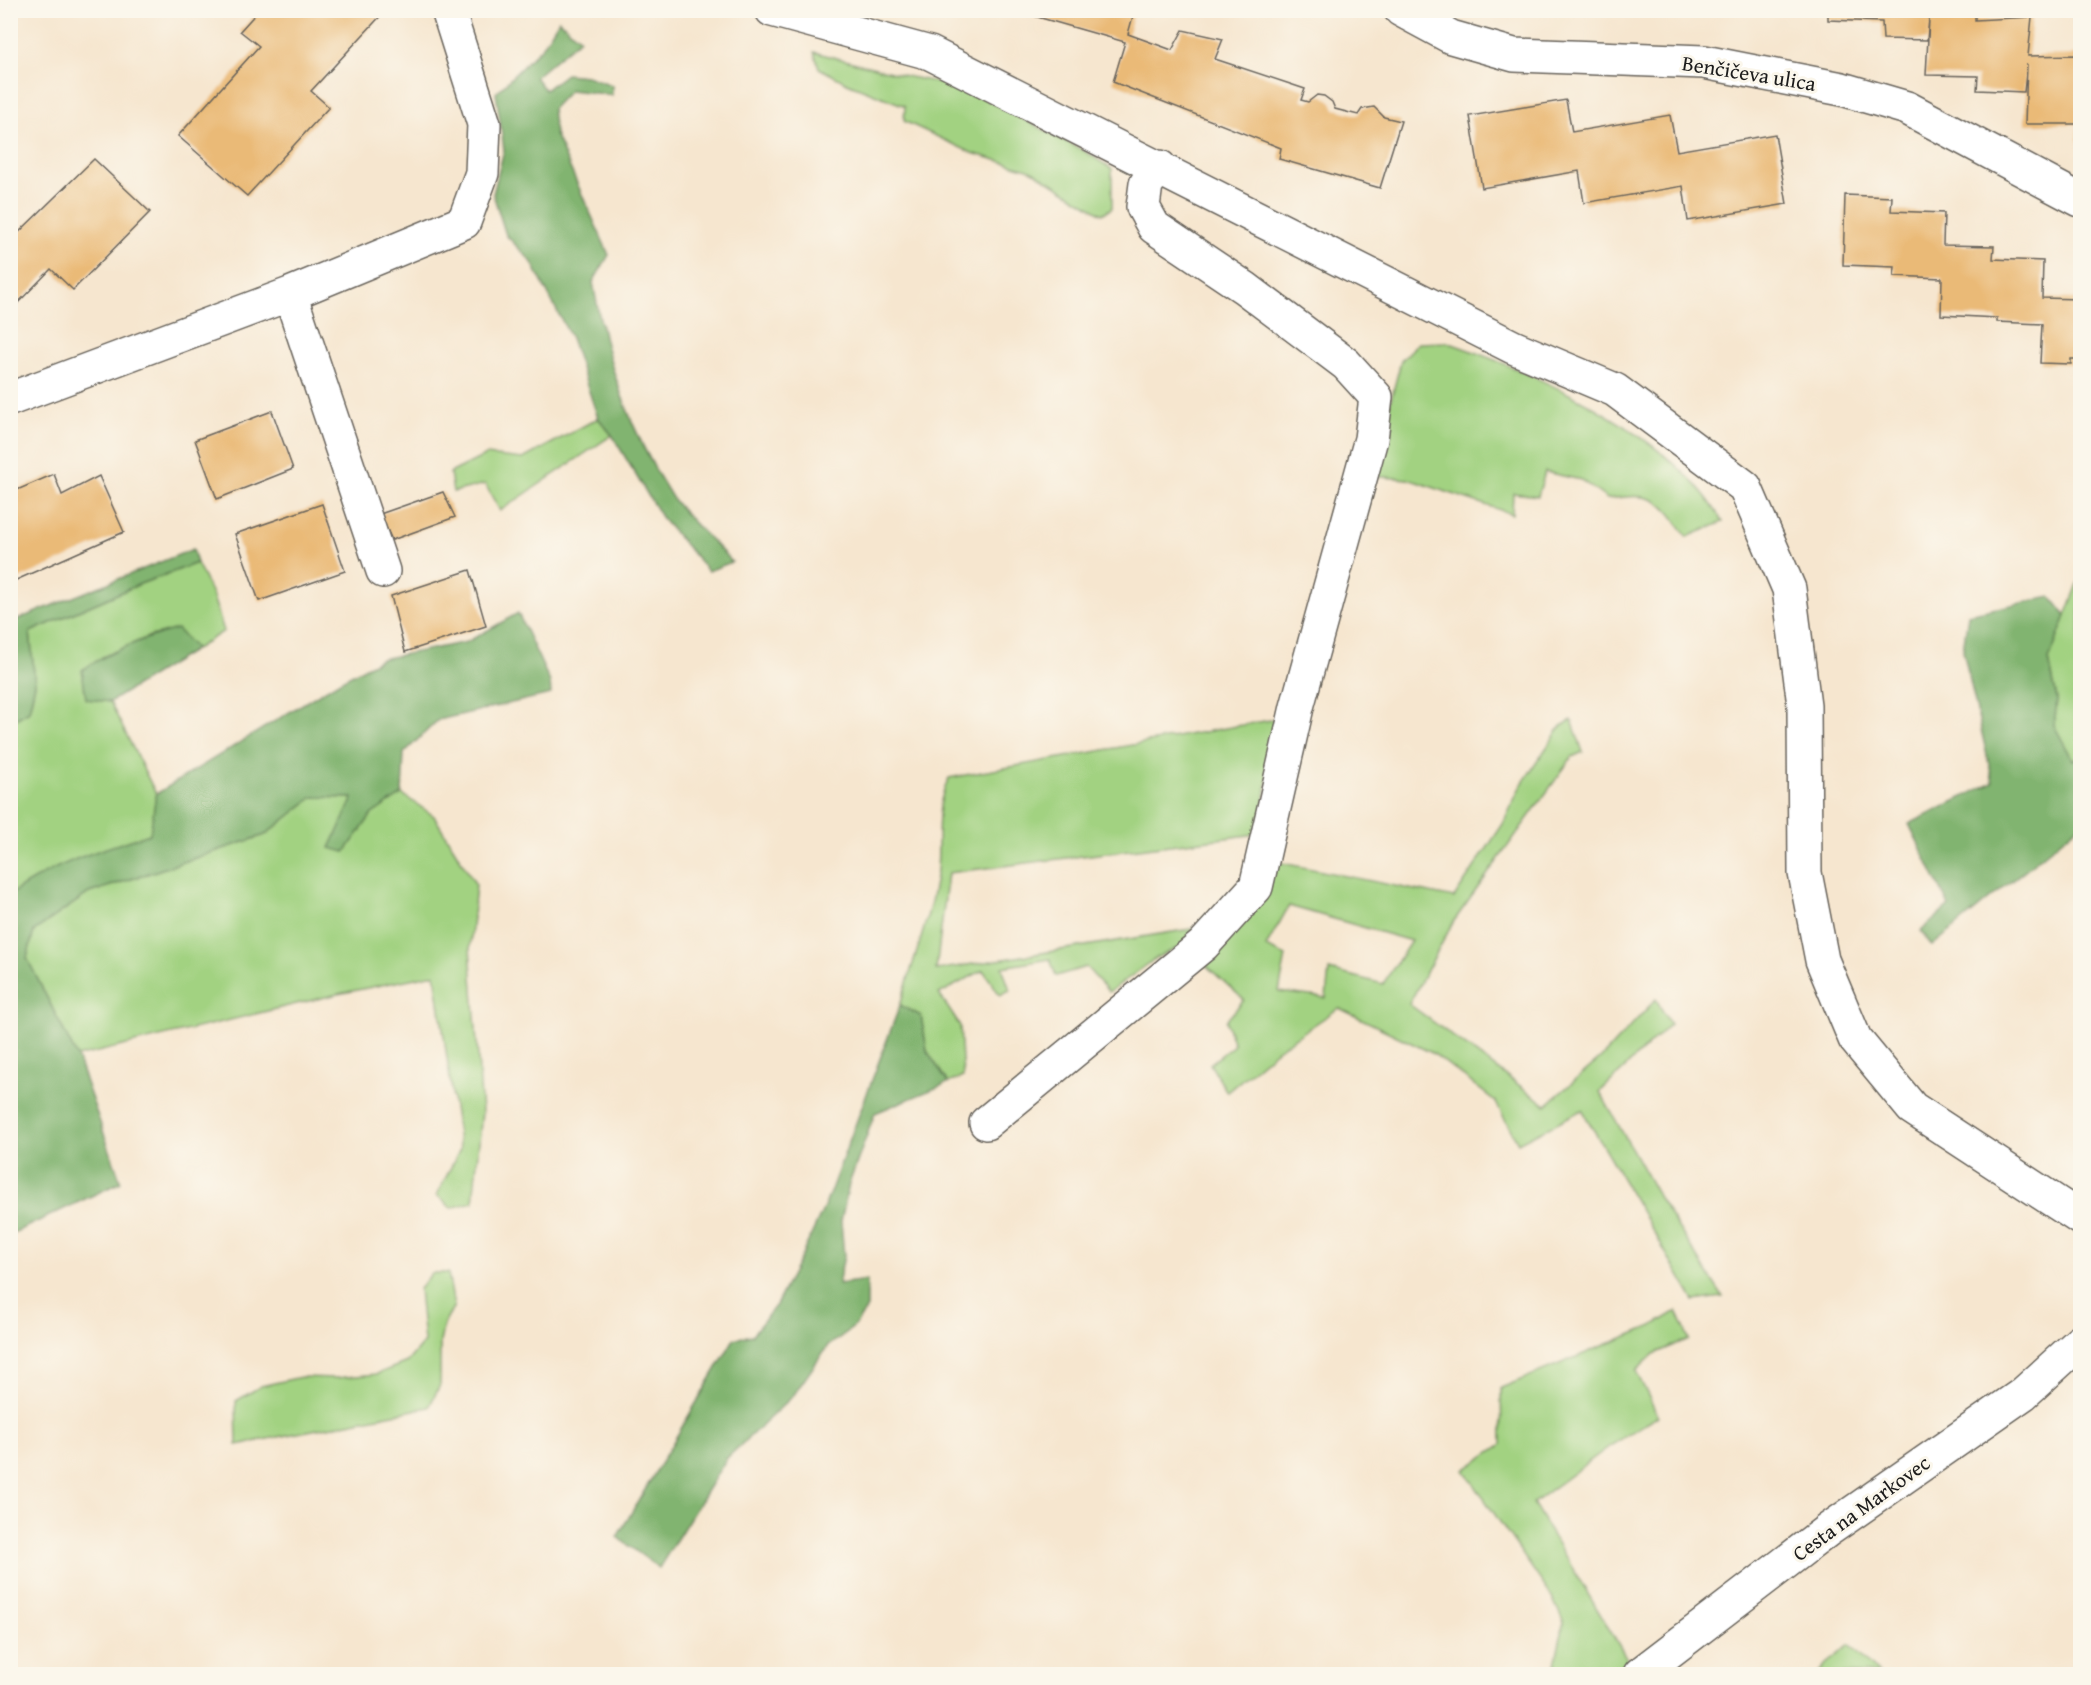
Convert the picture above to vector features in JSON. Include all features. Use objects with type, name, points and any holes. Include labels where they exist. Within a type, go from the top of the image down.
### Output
[{"type":"street","points":[[10,399],[290,294],[464,222],[482,173],[484,124],[448,10]]},
{"type":"street","name":"Benčičeva ulica","points":[[1401,10],[1451,37],[1514,55],[1704,62],[1842,89],[1907,108],[2080,200]]},
{"type":"street","points":[[795,12],[930,52],[1513,347],[1616,390],[1745,487],[1790,590],[1804,705],[1804,873],[1822,960],[1856,1039],[1912,1108],[2080,1218]]},
{"type":"street","points":[[986,1123],[1203,945],[1256,887],[1297,707],[1371,439],[1376,397],[1346,364],[1245,288],[1154,227],[1143,207],[1146,184],[1160,167]]},
{"type":"street","points":[[290,294],[383,571]]},
{"type":"street","name":"Cesta na Markovec","points":[[1640,1674],[1828,1530],[2023,1394],[2080,1342]]},
{"type":"green space","points":[[559,20],[580,39],[535,77],[545,90],[566,74],[587,76],[612,85],[612,95],[570,90],[552,109],[555,134],[609,255],[593,282],[612,367],[621,395],[644,448],[673,499],[732,562],[708,571],[661,517],[612,435],[598,418],[571,338],[531,261],[506,235],[493,194],[504,150],[496,93],[543,46]]},
{"type":"green space","points":[[814,52],[910,77],[962,87],[1086,152],[1112,169],[1112,208],[1102,214],[1031,170],[972,153],[904,121],[905,106],[847,83],[819,68]]},
{"type":"green space","points":[[1447,342],[1510,366],[1574,396],[1635,433],[1662,453],[1691,480],[1723,522],[1687,537],[1663,506],[1655,501],[1636,496],[1607,499],[1581,480],[1545,472],[1538,496],[1513,493],[1512,514],[1408,479],[1371,476],[1401,361],[1418,343]]},
{"type":"green space","points":[[598,418],[612,435],[500,511],[485,484],[453,492],[450,473],[486,455],[523,459]]},
{"type":"green space","points":[[193,549],[197,563],[140,584],[30,632],[35,684],[29,711],[11,722],[11,622]]},
{"type":"green space","points":[[197,563],[212,594],[224,631],[196,649],[177,630],[150,636],[102,657],[86,698],[110,702],[156,794],[151,834],[61,866],[11,894],[10,722],[29,711],[35,684],[30,632],[140,584]]},
{"type":"green space","points":[[2080,579],[2080,757],[2073,760],[2053,725],[2057,699],[2049,660]]},
{"type":"green space","points":[[2051,597],[2066,616],[2049,660],[2057,700],[2054,725],[2073,760],[2080,757],[2080,825],[1932,946],[1921,931],[1949,906],[1909,824],[1993,782],[1963,650],[1968,614]]},
{"type":"green space","points":[[518,613],[550,682],[551,694],[438,720],[404,753],[402,794],[372,814],[345,852],[330,848],[353,798],[313,797],[265,835],[89,893],[34,931],[27,958],[77,1057],[121,1182],[11,1234],[11,894],[61,866],[150,834],[156,794],[340,681],[381,659],[467,642]]},
{"type":"green space","points":[[177,629],[196,649],[110,702],[86,699],[82,670],[128,646]]},
{"type":"green space","points":[[1276,719],[1261,825],[1257,834],[948,873],[936,970],[1210,926],[1191,942],[1158,957],[1109,992],[1086,967],[1056,976],[1050,959],[1002,967],[1010,990],[1000,995],[983,970],[939,994],[960,1026],[963,1077],[948,1083],[927,1051],[921,1016],[900,1005],[934,887],[937,870],[939,811],[949,778]]},
{"type":"green space","points":[[1572,720],[1583,752],[1572,757],[1454,921],[1409,1004],[1546,1105],[1601,1058],[1656,999],[1670,1024],[1600,1092],[1661,1201],[1723,1297],[1694,1301],[1582,1110],[1518,1143],[1495,1101],[1434,1054],[1339,1008],[1277,1050],[1227,1092],[1210,1064],[1234,1045],[1226,1021],[1244,1000],[1199,959],[1273,861],[1454,898],[1503,824],[1520,787],[1561,726]],"holes":[[[1289,906],[1411,941],[1383,984],[1329,970],[1326,998],[1279,992],[1286,956],[1266,947]]]},
{"type":"green space","points":[[402,794],[434,816],[476,885],[470,948],[482,1112],[473,1202],[451,1208],[437,1195],[460,1149],[435,974],[338,994],[77,1057],[27,958],[34,931],[89,893],[265,835],[313,797],[353,798],[331,847],[345,852],[372,814]]},
{"type":"green space","points":[[900,1005],[921,1016],[927,1051],[948,1083],[875,1113],[849,1184],[841,1221],[844,1256],[838,1284],[867,1280],[867,1308],[855,1326],[827,1347],[793,1396],[727,1458],[659,1568],[617,1537],[734,1339],[752,1335],[776,1305],[826,1203]]},
{"type":"green space","points":[[432,1273],[448,1273],[454,1306],[444,1323],[440,1342],[440,1385],[429,1407],[237,1445],[236,1401],[261,1386],[301,1377],[336,1378],[377,1374],[407,1362],[424,1342],[419,1289]]},
{"type":"green space","points":[[1677,1311],[1689,1339],[1654,1354],[1636,1371],[1658,1416],[1610,1446],[1533,1503],[1634,1670],[1628,1674],[1553,1674],[1564,1623],[1552,1597],[1464,1470],[1502,1444],[1501,1388],[1654,1325]]},
{"type":"green space","points":[[1850,1645],[1878,1674],[1818,1674],[1826,1664]]},
{"type":"building","points":[[259,10],[386,10],[311,91],[329,107],[247,196],[178,136],[259,46],[240,31]]},
{"type":"building","points":[[1013,10],[1113,10],[1133,16],[1128,34],[1172,50],[1183,30],[1223,39],[1215,59],[1305,89],[1301,100],[1308,102],[1317,95],[1324,96],[1332,102],[1335,109],[1358,115],[1362,109],[1374,107],[1384,117],[1401,121],[1380,188],[1279,159],[1281,148],[1113,82],[1125,42]]},
{"type":"building","points":[[1828,10],[1975,10],[1975,20],[2032,17],[2028,56],[2080,55],[2080,142],[2077,142],[2078,124],[2025,124],[2027,64],[2024,92],[1977,90],[1978,76],[1926,75],[1929,19],[1927,40],[1883,39],[1882,22],[1828,20]]},
{"type":"building","points":[[1566,100],[1572,132],[1670,115],[1677,151],[1775,134],[1787,204],[1688,221],[1683,186],[1584,203],[1579,171],[1482,188],[1470,116]]},
{"type":"building","points":[[94,159],[150,212],[73,290],[51,269],[10,311],[10,230],[16,235]]},
{"type":"building","points":[[1845,195],[1892,197],[1891,211],[1944,213],[1943,245],[1994,246],[1993,259],[2043,261],[2042,298],[2080,299],[2080,359],[2071,359],[2071,364],[2040,363],[2042,324],[1997,322],[1997,318],[1941,315],[1942,278],[1894,276],[1895,267],[1843,265]]},
{"type":"building","points":[[272,411],[293,469],[217,499],[195,440]]},
{"type":"building","points":[[54,474],[62,495],[99,476],[124,532],[14,581],[10,573],[10,516],[14,514],[10,506],[10,493]]},
{"type":"building","points":[[443,492],[455,517],[392,540],[380,514]]},
{"type":"building","points":[[322,504],[345,571],[259,601],[235,534]]},
{"type":"building","points":[[470,570],[486,626],[405,652],[391,596]]}]
